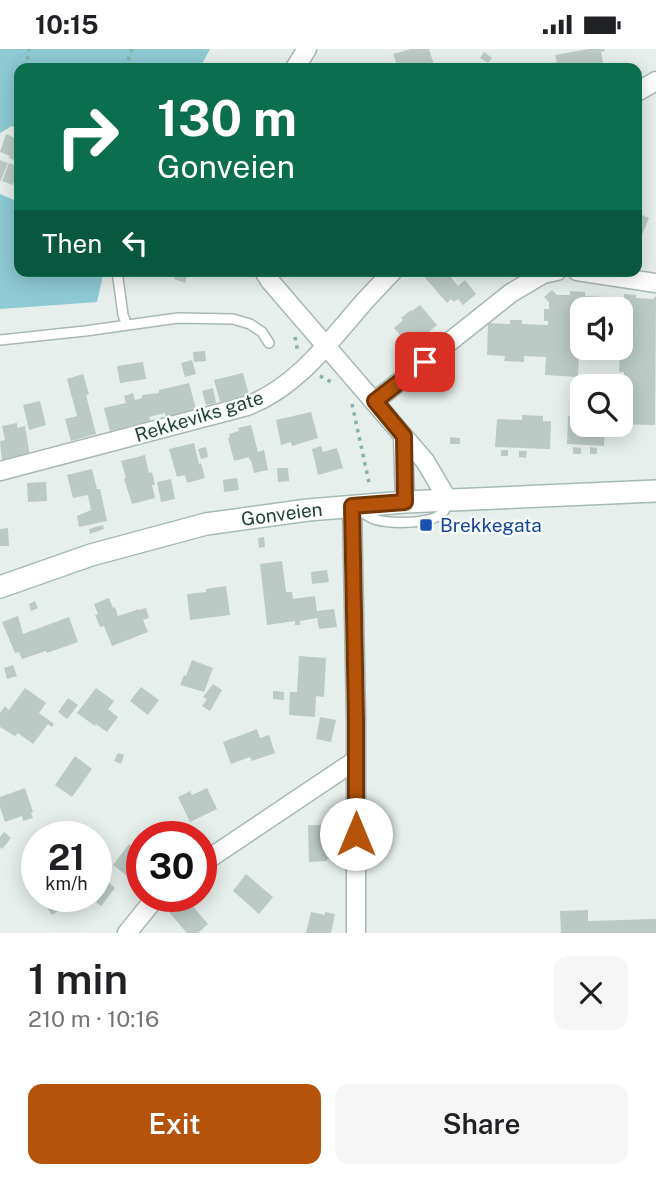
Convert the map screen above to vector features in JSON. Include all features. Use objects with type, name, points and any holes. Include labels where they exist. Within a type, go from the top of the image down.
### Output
[{"type":"street","points":[[268,277],[425,461],[448,500]]},
{"type":"street","name":"Rekkeviks gate","points":[[0,471],[264,400],[293,380],[388,277]]},
{"type":"street","points":[[375,401],[512,293],[538,277]]},
{"type":"street","points":[[616,277],[656,283]]},
{"type":"street","points":[[404,436],[405,502]]},
{"type":"street","name":"Gonveien","points":[[0,587],[91,555],[206,524],[308,510],[405,502],[656,491]]},
{"type":"street","points":[[352,506],[356,933]]},
{"type":"street","points":[[217,853],[356,760]]},
{"type":"street","points":[[127,933],[145,912]]},
{"type":"lane","points":[[118,277],[127,325]]},
{"type":"lane","points":[[0,340],[178,318],[233,319],[250,324],[262,332],[269,342]]},
{"type":"lane","points":[[352,506],[372,519],[410,522],[436,517],[445,510],[448,500]]},
{"type":"water","points":[[0,49],[210,49],[203,63],[14,63],[14,127],[0,133]]},
{"type":"water","points":[[0,194],[14,200],[14,277],[103,277],[97,302],[0,309]]},
{"type":"building","points":[[411,49],[429,49],[433,63],[396,63],[393,54]]},
{"type":"building","points":[[589,49],[605,51],[601,52],[603,63],[551,63],[557,62],[555,55]]},
{"type":"building","points":[[484,52],[492,58],[488,63],[480,58]]},
{"type":"building","points":[[6,134],[14,138],[14,160],[0,152]]},
{"type":"building","points":[[0,160],[8,163],[0,182]]},
{"type":"building","points":[[9,163],[14,165],[13,185],[2,181]]},
{"type":"building","points":[[642,215],[649,218],[642,235]]},
{"type":"building","points":[[175,277],[187,277],[185,283],[174,279]]},
{"type":"building","points":[[424,277],[451,277],[458,286],[465,280],[476,294],[463,305],[458,299],[454,302],[451,299],[447,303]]},
{"type":"building","points":[[552,290],[557,295],[570,295],[570,291],[585,292],[585,296],[604,297],[570,297],[570,360],[579,360],[578,374],[570,374],[570,377],[545,375],[546,357],[524,356],[524,362],[504,361],[505,356],[487,355],[488,323],[510,324],[510,320],[522,320],[522,324],[548,325],[548,321],[544,321],[544,309],[549,309],[549,302],[544,297]]},
{"type":"building","points":[[624,294],[636,295],[636,298],[653,299],[656,296],[655,425],[633,424],[633,374],[619,372],[620,360],[633,360],[633,297],[624,297]]},
{"type":"building","points":[[420,305],[437,325],[422,342],[420,340],[411,347],[394,328],[403,320],[401,318]]},
{"type":"building","points":[[205,351],[206,361],[194,362],[193,352]]},
{"type":"building","points":[[192,360],[196,374],[185,377],[181,363]]},
{"type":"building","points":[[143,362],[146,379],[120,383],[117,366]]},
{"type":"building","points":[[243,373],[249,395],[220,402],[214,380]]},
{"type":"building","points":[[83,374],[96,434],[71,441],[65,419],[77,416],[67,379]]},
{"type":"building","points":[[189,383],[196,409],[166,417],[165,413],[149,417],[150,421],[110,431],[104,408],[126,403],[124,396],[133,393],[135,400],[142,398],[142,395],[159,393],[159,390]]},
{"type":"building","points":[[213,388],[216,403],[206,405],[202,391]]},
{"type":"building","points":[[40,401],[46,425],[29,430],[23,405]]},
{"type":"building","points":[[311,412],[318,438],[292,446],[291,442],[281,445],[276,420]]},
{"type":"building","points":[[522,415],[543,416],[543,421],[551,421],[550,449],[495,447],[497,419],[522,420]]},
{"type":"building","points":[[568,416],[570,437],[604,437],[604,446],[567,444]]},
{"type":"building","points":[[17,423],[17,428],[25,426],[30,456],[2,461],[0,441],[5,440],[2,426]]},
{"type":"building","points":[[251,425],[258,452],[264,450],[268,470],[254,473],[249,457],[234,461],[229,434],[239,431],[238,428]]},
{"type":"building","points":[[450,437],[460,438],[460,444],[450,444]]},
{"type":"building","points":[[194,443],[205,478],[187,483],[185,475],[177,477],[169,449]]},
{"type":"building","points":[[321,446],[323,452],[337,448],[343,468],[318,475],[312,449]]},
{"type":"building","points":[[206,447],[208,457],[201,459],[198,449]]},
{"type":"building","points":[[573,447],[581,448],[581,454],[573,454]]},
{"type":"building","points":[[590,447],[597,448],[597,454],[590,454]]},
{"type":"building","points":[[501,450],[508,450],[508,456],[501,456]]},
{"type":"building","points":[[519,451],[527,451],[526,458],[519,457]]},
{"type":"building","points":[[145,455],[149,473],[152,472],[155,498],[132,504],[121,461]]},
{"type":"building","points":[[277,468],[288,468],[289,481],[278,482]]},
{"type":"building","points":[[92,469],[97,489],[100,489],[107,521],[79,527],[77,516],[91,510],[88,495],[73,498],[67,475]]},
{"type":"building","points":[[237,478],[239,490],[224,492],[223,480]]},
{"type":"building","points":[[171,479],[175,499],[161,502],[157,482]]},
{"type":"building","points":[[46,482],[47,501],[28,502],[27,483]]},
{"type":"building","points":[[103,525],[104,529],[90,534],[89,529]]},
{"type":"building","points":[[8,528],[9,546],[0,546],[0,529]]},
{"type":"building","points":[[264,537],[265,547],[259,548],[258,538]]},
{"type":"building","points":[[282,561],[286,592],[292,592],[293,599],[315,596],[317,611],[334,609],[337,627],[319,629],[317,618],[300,621],[300,625],[295,625],[295,621],[267,625],[260,564]]},
{"type":"building","points":[[327,570],[329,582],[312,584],[311,572]]},
{"type":"building","points":[[226,586],[230,615],[190,620],[187,594]]},
{"type":"building","points":[[109,598],[118,616],[146,608],[149,618],[143,620],[148,632],[112,646],[104,626],[100,627],[94,604]]},
{"type":"building","points":[[35,601],[38,608],[31,611],[29,604]]},
{"type":"building","points":[[18,616],[23,634],[69,617],[78,642],[22,659],[19,652],[15,653],[2,622]]},
{"type":"building","points":[[299,656],[326,658],[324,697],[316,696],[315,717],[289,715],[290,692],[297,692]]},
{"type":"building","points":[[192,660],[213,668],[204,692],[180,685]]},
{"type":"building","points":[[13,665],[17,676],[7,679],[4,668]]},
{"type":"building","points":[[213,684],[222,690],[210,711],[202,706],[207,699],[203,697]]},
{"type":"building","points":[[141,687],[159,700],[148,715],[130,701]]},
{"type":"building","points":[[25,688],[46,703],[39,713],[54,724],[52,727],[48,724],[33,744],[18,733],[15,736],[0,727],[0,713],[5,706],[9,710]]},
{"type":"building","points":[[96,688],[114,701],[108,709],[118,717],[107,732],[77,713]]},
{"type":"building","points":[[273,691],[284,692],[284,700],[273,699]]},
{"type":"building","points":[[68,698],[78,705],[67,719],[58,712]]},
{"type":"building","points":[[320,717],[336,720],[331,742],[316,739]]},
{"type":"building","points":[[257,729],[260,738],[269,735],[275,753],[252,761],[250,757],[231,764],[223,742]]},
{"type":"building","points":[[118,753],[124,755],[121,764],[114,761]]},
{"type":"building","points":[[75,756],[92,769],[72,797],[55,785]]},
{"type":"building","points":[[25,788],[33,818],[23,821],[22,816],[5,822],[0,797]]},
{"type":"building","points":[[207,788],[217,809],[190,821],[178,797],[190,791],[192,795]]},
{"type":"building","points":[[308,825],[335,825],[335,859],[309,862]]},
{"type":"building","points":[[4,832],[11,838],[2,849],[0,837]]},
{"type":"building","points":[[126,848],[126,875],[113,865]]},
{"type":"building","points":[[246,874],[273,897],[259,914],[233,891]]},
{"type":"building","points":[[588,910],[588,921],[656,919],[656,933],[561,933],[560,911]]},
{"type":"building","points":[[169,912],[198,912],[208,924],[198,933],[187,933]]},
{"type":"building","points":[[311,912],[335,914],[331,933],[306,933]]},
{"type":"place","name":"Brekkegata","points":[[426,525]]},
{"type":"route","points":[[356,834],[352,506],[405,502],[404,436],[375,401],[425,362]]}]
